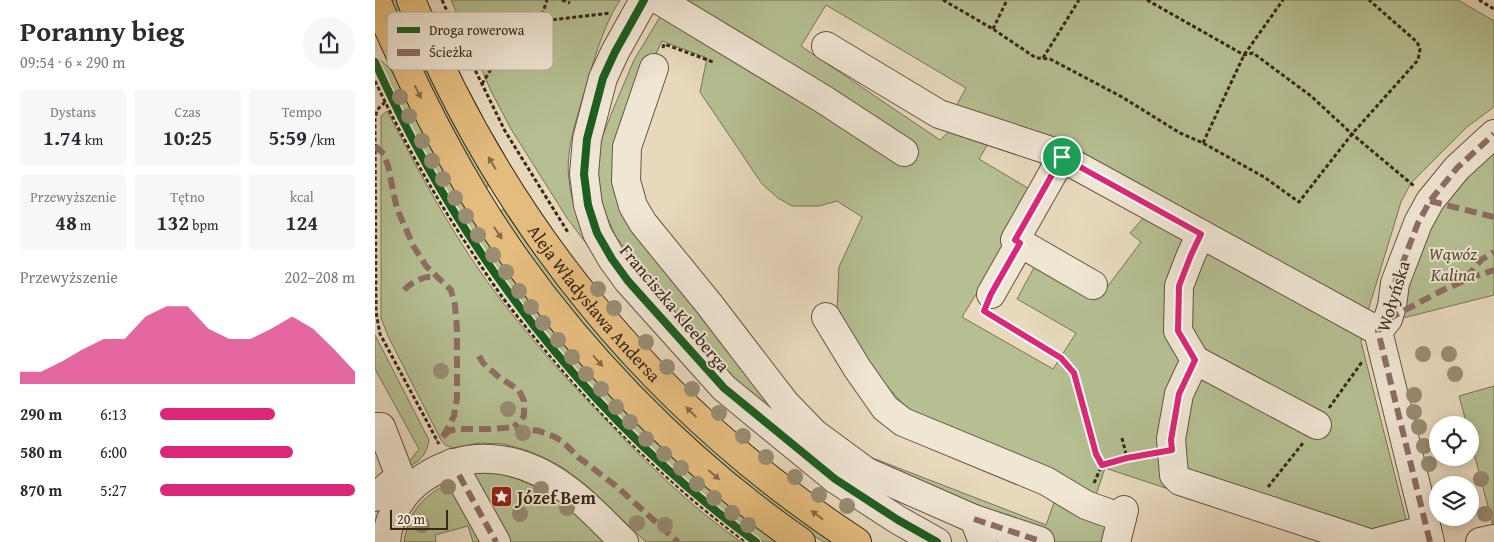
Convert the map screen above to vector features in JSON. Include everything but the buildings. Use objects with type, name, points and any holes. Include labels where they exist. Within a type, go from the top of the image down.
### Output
[{"type":"main road","name":"Aleja Władysława Andersa","points":[[376,0],[382,34]]},
{"type":"main road","name":"Aleja Władysława Andersa","points":[[411,0],[416,12]]},
{"type":"main road","name":"Aleja Władysława Andersa","points":[[403,70],[481,206],[503,240],[543,295],[581,342],[665,431],[698,461],[770,520],[801,542]]},
{"type":"main road","name":"Aleja Władysława Andersa","points":[[441,70],[461,110],[529,223],[570,278],[618,336],[663,385],[707,427],[769,479],[857,542]]},
{"type":"main road","points":[[481,206],[508,190]]},
{"type":"street","name":"Franciszka Kleeberga","points":[[644,0],[603,78],[587,139],[584,174],[588,205],[597,233],[612,260],[628,282],[723,388],[835,480],[937,542]]},
{"type":"street","points":[[659,0],[823,99],[904,152]]},
{"type":"street","points":[[826,46],[939,114],[1048,150],[1062,157],[1378,331]]},
{"type":"street","points":[[655,68],[627,147],[626,181],[633,206],[643,224],[709,304],[785,403],[814,433],[867,472],[979,531],[1040,541]]},
{"type":"street","name":"Wołyńska","points":[[1429,535],[1378,331],[1388,319],[1395,283],[1418,222],[1430,201],[1457,168],[1494,134]]},
{"type":"street","points":[[1062,157],[1015,240],[1093,285]]},
{"type":"street","points":[[1201,234],[1179,286],[1178,331],[1195,360],[1317,424]]},
{"type":"street","points":[[991,294],[1020,243]]},
{"type":"street","points":[[826,317],[857,368],[885,408],[903,422],[1046,481],[1120,524]]},
{"type":"street","points":[[1195,360],[1179,394],[1171,440],[1174,475],[1180,481],[1366,542]]},
{"type":"street","points":[[375,427],[381,427],[406,482],[387,534],[387,542]]},
{"type":"street","points":[[375,497],[406,482],[433,472],[451,462],[475,458],[509,461],[529,467],[566,488],[625,542]]},
{"type":"street","points":[[451,462],[496,542]]},
{"type":"street","points":[[1378,542],[1429,535]]},
{"type":"street","points":[[1480,542],[1494,539]]},
{"type":"path","points":[[562,0],[570,3]]},
{"type":"path","points":[[943,0],[993,29],[1036,58],[1050,59],[1122,97],[1180,133],[1203,143],[1263,177],[1299,202],[1352,134],[1418,60],[1420,49],[1417,42],[1369,0]]},
{"type":"path","points":[[993,29],[1007,0]]},
{"type":"path","points":[[1043,58],[1079,0]]},
{"type":"path","points":[[1147,0],[1243,55],[1253,53],[1311,96],[1352,134],[1411,183]]},
{"type":"path","points":[[1203,143],[1243,55],[1283,0]]},
{"type":"path","points":[[1479,0],[1494,9]]},
{"type":"path","points":[[553,20],[619,12]]},
{"type":"path","points":[[481,84],[490,70]]},
{"type":"path","points":[[378,78],[385,102],[377,110],[375,120],[377,322],[380,334],[451,462]]},
{"type":"path","points":[[378,78],[457,217],[512,298],[546,340],[592,395],[629,433],[693,492],[756,542]]},
{"type":"path","points":[[991,294],[984,311],[1061,358],[1074,373],[1096,454],[1102,465]]},
{"type":"path","points":[[1122,438],[1127,458]]},
{"type":"path","points":[[1102,465],[1127,458],[1172,450]]},
{"type":"path","points":[[1086,504],[1102,465]]},
{"type":"green space","points":[[390,0],[397,0],[402,12],[396,12]]},
{"type":"green space","points":[[451,0],[620,0],[604,32],[596,55],[575,123],[570,146],[568,169],[572,198],[591,250],[567,218],[511,129],[482,70],[553,70],[553,12],[456,12]]},
{"type":"green space","points":[[670,0],[1458,0],[1494,21],[1494,107],[1467,127],[1411,183],[1401,202],[1367,314],[1361,342],[1407,523],[1329,542],[1105,468],[1094,501],[1111,520],[1103,542],[999,542],[999,536],[867,472],[870,457],[1046,525],[1059,489],[924,422],[903,404],[867,364],[837,309],[839,267],[862,217],[837,201],[819,206],[792,206],[778,198],[762,184],[700,92],[707,58],[662,41],[626,127],[635,235],[767,398],[762,403],[723,370],[659,293],[616,237],[602,206],[598,172],[601,140],[634,60]],"holes":[[[826,5],[966,88],[955,108],[1159,200],[1130,233],[1141,242],[1099,298],[1038,260],[1017,299],[1076,333],[1053,369],[962,317],[986,278],[1031,190],[979,159],[988,144],[954,127],[940,140],[801,46]]]},
{"type":"green space","points":[[379,59],[387,66],[387,70],[393,72],[447,175],[780,542],[760,540],[726,514],[664,460],[585,381],[514,294],[482,248],[452,202],[388,84]]},
{"type":"green space","points":[[422,70],[428,70],[488,183],[488,187],[484,187],[448,125]]},
{"type":"green space","points":[[387,111],[427,186],[456,235],[487,282],[528,334],[578,391],[652,468],[704,514],[741,542],[646,542],[588,487],[565,469],[549,460],[529,451],[504,444],[479,443],[453,448],[445,445],[388,336],[381,318],[381,116]]},
{"type":"green space","name":"Wąwóz Kalina","points":[[1494,146],[1494,295],[1395,320],[1426,214]]},
{"type":"green space","points":[[503,209],[545,268],[630,371],[700,437],[743,474],[834,542],[824,542],[806,531],[750,488],[687,434],[618,364],[573,311],[541,271],[500,212]]},
{"type":"green space","points":[[375,335],[429,440],[421,458],[410,466],[405,467],[419,449],[375,369]]},
{"type":"green space","points":[[1494,386],[1493,526],[1477,466],[1479,466],[1479,416],[1465,416],[1459,396]]},
{"type":"green space","points":[[480,466],[548,486],[611,542],[504,542],[472,473]]},
{"type":"green space","points":[[449,482],[490,542],[473,542],[468,526],[435,535],[436,542],[404,542],[413,513],[418,506],[431,494]]},
{"type":"marked path","points":[[1430,542],[1378,331],[1388,319],[1395,283],[1418,223],[1430,201],[1457,168],[1494,134]]},
{"type":"marked path","points":[[375,146],[384,154],[397,209],[414,247],[426,266],[451,290],[455,305],[457,398],[454,416],[443,437],[438,442]]},
{"type":"marked path","points":[[1430,201],[1494,217]]},
{"type":"marked path","points":[[1466,278],[1481,260],[1494,252]]},
{"type":"marked path","points":[[1388,319],[1441,291],[1494,270]]},
{"type":"marked path","points":[[404,290],[420,279],[429,277],[439,278]]},
{"type":"marked path","points":[[479,356],[483,363],[500,378],[519,390],[524,401],[524,416],[514,427]]},
{"type":"marked path","points":[[445,435],[449,431],[456,429],[514,427],[539,431],[555,437],[616,486],[678,542]]},
{"type":"marked path","points":[[459,475],[496,542]]},
{"type":"marked path","points":[[974,519],[1040,541]]},
{"type":"cycle path","points":[[644,0],[603,78],[587,139],[584,174],[588,205],[597,233],[612,259],[628,281],[724,388],[835,479],[898,520],[937,542]]},
{"type":"cycle path","points":[[375,62],[409,132],[447,199],[489,264],[535,327],[585,386],[638,442],[695,494],[756,542]]},
{"type":"place","name":"Józef Bem","points":[[501,497]]},
{"type":"route","points":[[1062,157],[1201,234],[1179,286],[1178,331],[1195,360],[1179,394],[1171,440],[1172,450],[1127,458],[1102,465],[1096,454],[1074,373],[1061,358],[984,311],[991,294],[1020,243],[1015,240],[1062,157]]}]
